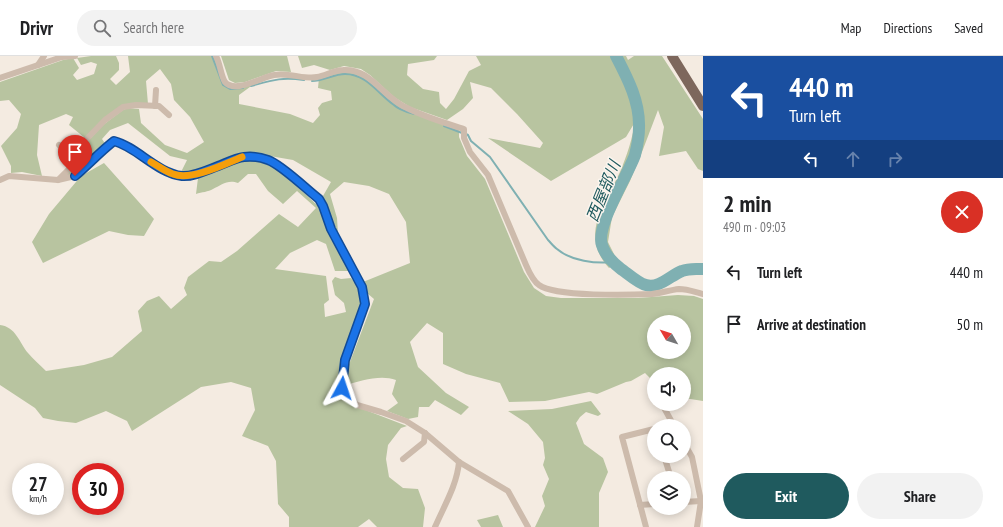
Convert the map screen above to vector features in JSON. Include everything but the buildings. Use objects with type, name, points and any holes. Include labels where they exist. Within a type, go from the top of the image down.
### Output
[{"type":"main road","points":[[672,56],[703,106]]},
{"type":"street","points":[[38,65],[44,56]]},
{"type":"street","points":[[0,78],[62,57],[75,56]]},
{"type":"street","points":[[216,56],[225,82],[233,87],[274,75],[288,74],[315,78],[342,70],[358,72],[368,76],[392,99],[405,108],[464,129],[464,138],[470,152],[488,175],[526,265],[532,277],[540,286],[570,293],[653,294],[679,289],[703,294]]},
{"type":"street","points":[[155,106],[156,90]]},
{"type":"street","points":[[58,180],[69,168],[75,151],[105,120],[123,107],[136,105],[159,106],[169,115]]},
{"type":"street","points":[[0,180],[16,175],[58,180],[75,176],[114,141],[173,174],[184,176],[242,157],[259,157],[269,160],[279,166],[319,199],[331,229],[362,287],[365,304],[345,360],[342,388],[346,396],[358,405],[406,421],[425,433],[459,462],[508,491],[528,527]]},
{"type":"street","points":[[59,145],[73,156]]},
{"type":"street","points":[[646,527],[622,437],[647,431]]},
{"type":"street","points":[[403,458],[424,442],[425,433]]},
{"type":"street","points":[[691,455],[701,501],[701,514],[697,527]]},
{"type":"street","points":[[435,527],[452,491],[459,462]]},
{"type":"street","points":[[691,502],[701,501]]},
{"type":"street","points":[[640,505],[647,504]]},
{"type":"green space","points":[[91,56],[116,56],[119,63],[119,70],[110,79],[116,85],[130,72],[128,56],[214,56],[231,88],[254,84],[239,95],[239,104],[290,114],[313,123],[320,115],[318,108],[322,103],[332,100],[331,91],[318,88],[319,78],[342,71],[356,73],[367,78],[391,100],[459,130],[459,137],[467,156],[485,179],[524,272],[534,288],[546,296],[561,298],[638,298],[678,295],[694,296],[703,299],[703,401],[691,399],[691,367],[647,367],[647,375],[645,373],[631,381],[597,394],[589,392],[545,401],[509,402],[500,383],[466,374],[443,364],[443,333],[427,323],[410,342],[418,367],[446,393],[469,407],[461,415],[435,400],[429,407],[419,407],[418,417],[408,419],[387,411],[398,403],[392,394],[396,380],[390,378],[377,378],[345,385],[348,367],[374,299],[367,293],[363,282],[410,263],[406,222],[389,194],[369,186],[344,182],[330,194],[337,218],[338,234],[323,196],[331,182],[293,160],[252,153],[233,157],[196,170],[181,172],[187,160],[170,156],[128,123],[110,130],[102,139],[106,145],[75,174],[63,178],[77,153],[103,125],[128,108],[139,109],[141,123],[165,145],[187,153],[204,142],[190,117],[174,100],[171,84],[160,69],[146,81],[148,104],[122,105],[85,138],[69,125],[73,117],[66,114],[39,125],[37,155],[42,176],[22,172],[11,173],[11,166],[1,146],[17,128],[21,114],[9,100],[0,101],[0,82],[63,60],[73,58],[79,68],[73,75],[77,80],[94,74],[97,64],[91,62],[81,65],[77,58]]},
{"type":"green space","points":[[221,56],[287,56],[291,72],[276,71],[245,82],[235,83],[229,80]]},
{"type":"green space","points":[[298,56],[437,56],[434,60],[408,64],[407,75],[423,89],[439,92],[440,103],[446,109],[454,99],[469,71],[481,65],[476,56],[626,56],[628,60],[634,56],[662,56],[703,119],[703,171],[698,169],[686,151],[659,156],[664,127],[658,110],[630,181],[612,217],[608,242],[618,262],[609,268],[600,256],[596,244],[595,232],[602,208],[625,160],[635,122],[626,137],[551,181],[488,138],[540,148],[543,143],[491,88],[470,82],[473,98],[463,109],[447,120],[410,107],[394,97],[370,75],[361,69],[344,66],[330,70],[314,65],[302,68]]},
{"type":"green space","points":[[257,160],[269,163],[293,182],[321,209],[331,239],[350,271],[335,271],[326,244],[317,240],[290,253],[275,269],[326,276],[329,300],[324,304],[325,317],[346,312],[344,303],[335,295],[332,281],[335,277],[341,279],[351,278],[359,288],[362,305],[343,358],[338,387],[342,397],[355,406],[407,426],[401,428],[388,445],[386,459],[389,477],[403,488],[418,489],[425,508],[423,527],[377,527],[369,519],[358,527],[289,527],[289,517],[278,504],[276,461],[268,446],[242,436],[255,410],[251,388],[231,382],[201,387],[132,431],[127,421],[106,411],[76,423],[43,418],[35,408],[0,385],[0,325],[5,326],[14,332],[28,353],[46,371],[84,365],[112,357],[142,331],[138,311],[147,301],[159,296],[171,309],[187,295],[184,288],[188,277],[209,261],[221,262],[237,251],[279,214],[298,227],[316,208],[297,191],[283,204],[268,191],[256,174],[248,174],[238,183],[228,182],[209,191],[196,194],[198,178],[241,161]]},
{"type":"green space","points":[[104,163],[154,219],[144,236],[128,235],[109,231],[43,263],[32,242],[49,214],[81,176]]},
{"type":"green space","points":[[591,401],[601,414],[598,416],[586,412],[576,423],[584,444],[603,458],[608,472],[599,493],[599,527],[535,527],[545,506],[542,496],[549,479],[543,465],[545,458],[543,442],[528,424],[508,411],[552,409]]},
{"type":"green space","points":[[498,515],[503,527],[481,527],[477,520]]},
{"type":"waterway","points":[[212,56],[223,85],[230,89],[243,88]]},
{"type":"waterway","name":"西屋部川","points":[[616,56],[629,82],[638,109],[639,131],[635,155],[603,226],[601,237],[603,249],[609,258],[618,266],[637,281],[646,285],[656,285],[685,270],[703,269]]},
{"type":"waterway","points":[[312,81],[341,74],[360,77],[372,85],[388,101],[398,108],[414,114]]},
{"type":"waterway","points":[[251,86],[277,80],[304,80]]},
{"type":"waterway","points":[[444,126],[462,133]]},
{"type":"waterway","points":[[466,134],[471,141],[490,157],[548,240],[556,248],[569,256],[584,261],[613,262]]},
{"type":"slow traffic","points":[[151,162],[173,174],[184,176],[242,157]]},
{"type":"route","points":[[75,176],[114,141],[173,174],[184,176],[242,157],[259,157],[269,160],[279,166],[319,199],[331,229],[362,287],[365,304],[357,330],[345,360],[342,388]]}]
